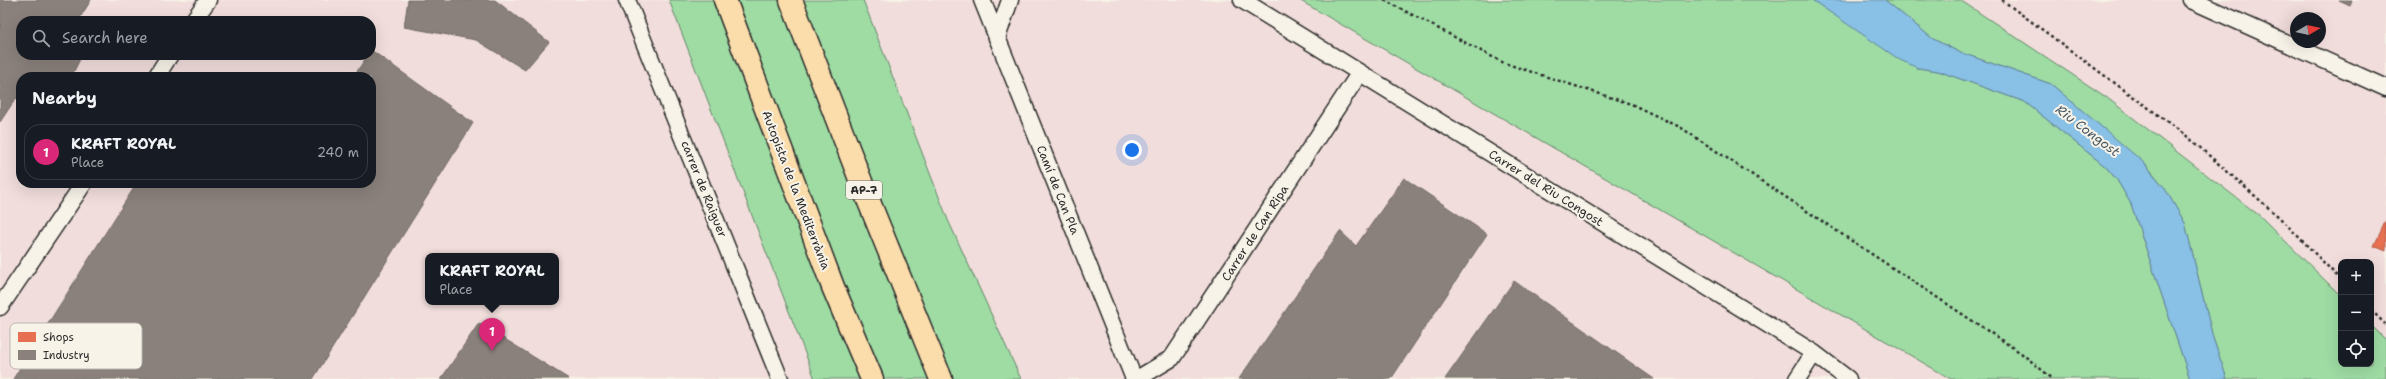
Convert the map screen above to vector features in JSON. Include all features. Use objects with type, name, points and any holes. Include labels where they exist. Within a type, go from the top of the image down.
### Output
[{"type":"highway","name":"Autopista de la Mediterrània","points":[[725,0],[814,236],[872,379]]},
{"type":"highway","name":"AP-7","points":[[791,0],[865,192],[941,379]]},
{"type":"street","points":[[197,16],[208,0]]},
{"type":"street","name":"carrer de Raiguer","points":[[627,0],[780,379]]},
{"type":"street","name":"Camí de Can Pla","points":[[982,0],[1134,379]]},
{"type":"street","points":[[997,38],[1010,0]]},
{"type":"street","name":"Carrer del Riu Congost","points":[[1242,0],[1359,74],[1814,353],[1848,379]]},
{"type":"street","points":[[2191,0],[2386,88]]},
{"type":"street","points":[[159,72],[167,60]]},
{"type":"street","name":"Carrer de Can Ripa","points":[[1137,379],[1172,358],[1359,74]]},
{"type":"street","points":[[0,307],[81,188]]},
{"type":"street","points":[[1797,379],[1814,353]]},
{"type":"path","points":[[1384,0],[1504,63],[1631,104],[1680,127],[2022,353],[2053,379]]},
{"type":"path","points":[[2002,0],[2188,137],[2279,217],[2338,277]]},
{"type":"path","points":[[2374,313],[2386,325]]},
{"type":"shaded area","points":[[0,0],[669,0],[815,379],[0,379]]},
{"type":"shaded area","points":[[863,0],[1299,0],[1951,379],[1021,379],[948,220]]},
{"type":"shaded area","points":[[1960,0],[2386,0],[2386,340],[2374,328],[2374,259],[2338,259],[2338,293],[2260,216],[2106,97]]},
{"type":"green space","points":[[669,0],[863,0],[948,220],[1021,379],[815,379]]},
{"type":"green space","points":[[1299,0],[1812,0],[1918,68],[1938,71],[2025,102],[2106,167],[2117,180],[2131,204],[2190,379],[1951,379]]},
{"type":"green space","points":[[1885,0],[1960,0],[2106,97],[2260,216],[2338,293],[2338,367],[2374,367],[2374,328],[2386,340],[2386,379],[2227,379],[2213,338],[2185,223],[2164,187],[2147,166],[2051,84],[1959,52],[1933,39]]},
{"type":"water","name":"Riu Congost","points":[[1812,0],[1885,0],[1933,39],[1959,52],[2051,84],[2142,161],[2164,187],[2185,223],[2213,338],[2227,379],[2190,379],[2131,204],[2117,180],[2106,167],[2025,102],[1938,71],[1918,68],[1900,60]]},
{"type":"building: Shops","points":[[2386,220],[2386,251],[2374,246]]},
{"type":"building: Industry","points":[[0,0],[91,0],[81,16],[16,16],[16,60],[80,60],[74,72],[16,72],[16,98],[0,122]]},
{"type":"building: Industry","points":[[408,0],[495,0],[549,42],[525,70],[476,40],[404,27]]},
{"type":"building: Industry","points":[[2339,0],[2352,0],[2350,5]]},
{"type":"building: Industry","points":[[376,54],[473,123],[313,379],[13,379],[19,369],[142,369],[142,323],[48,323],[134,188],[376,188],[376,72],[356,72],[365,60],[376,60]]},
{"type":"building: Industry","points":[[1404,178],[1487,234],[1391,379],[1239,379],[1340,231],[1356,246]]},
{"type":"building: Industry","points":[[1514,281],[1654,379],[1445,379]]},
{"type":"building: Industry","points":[[479,323],[569,379],[441,379]]},
{"type":"place","name":"KRAFT ROYAL","points":[[492,351]]}]
